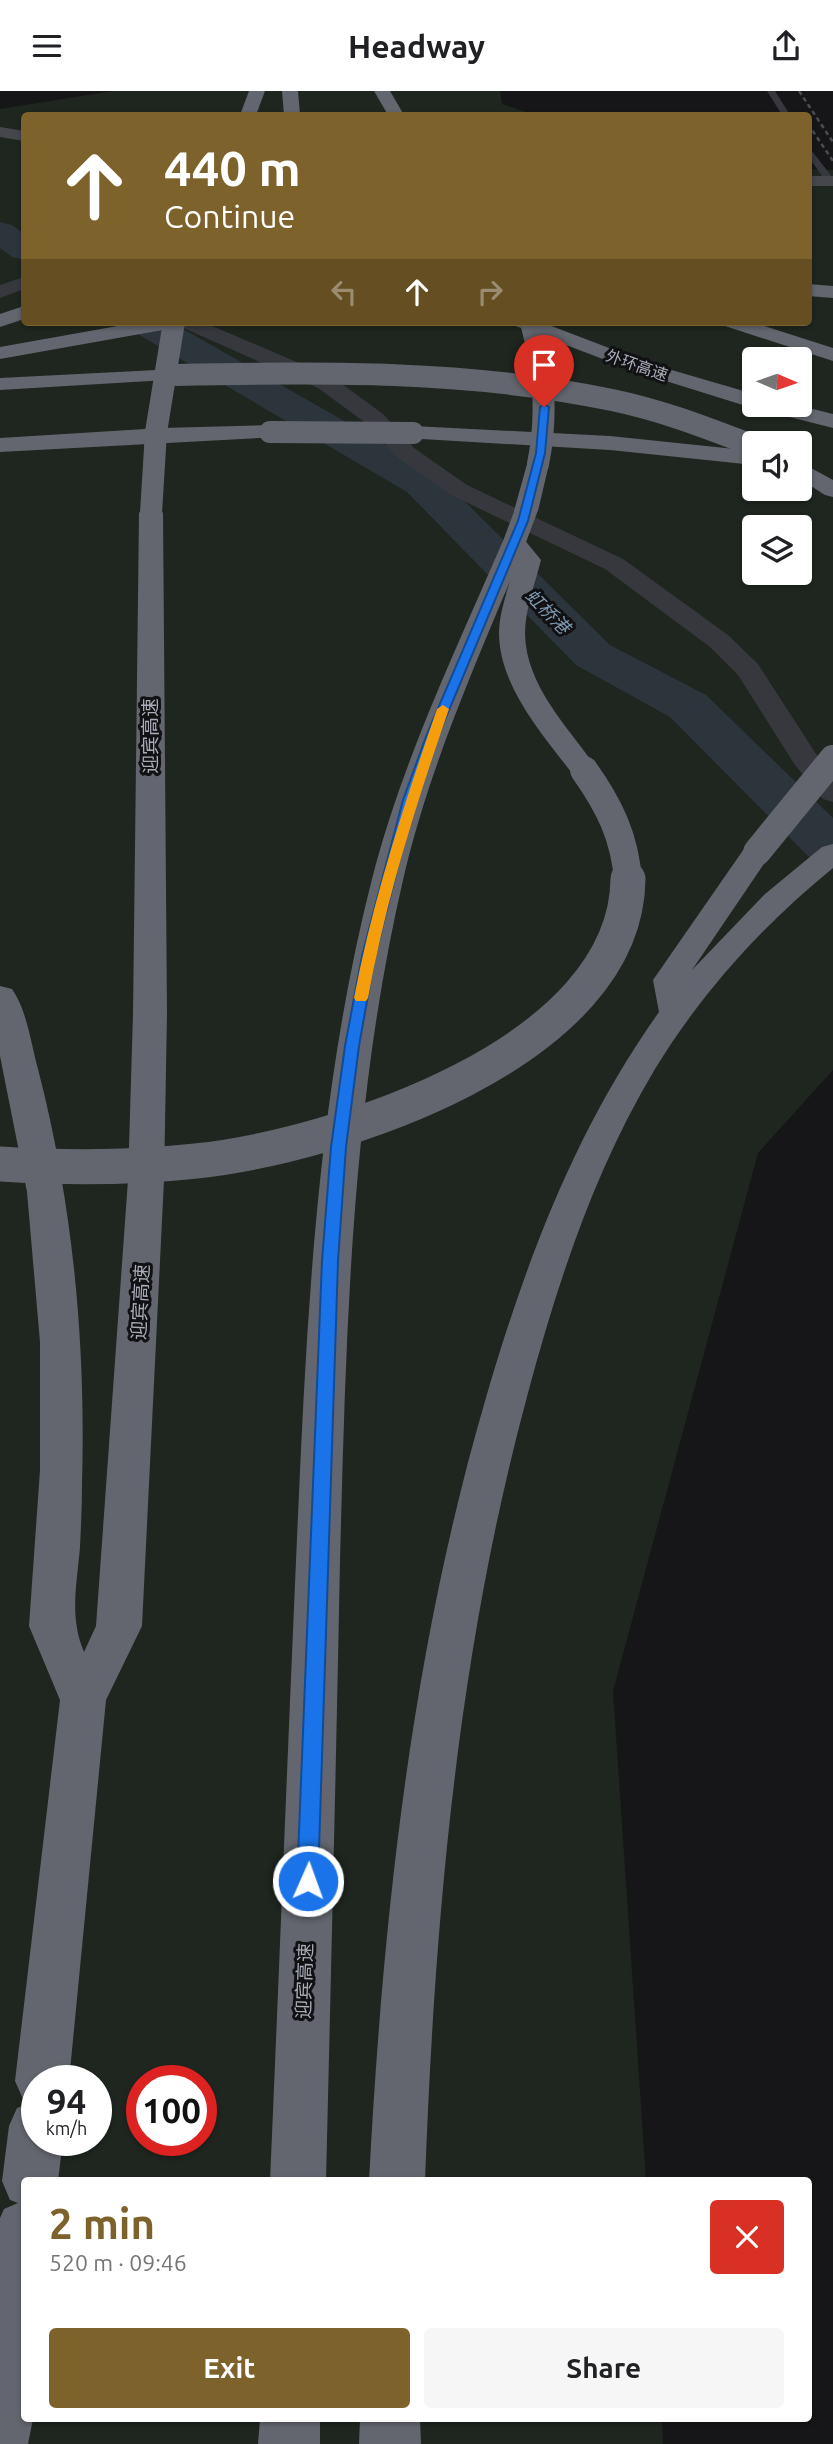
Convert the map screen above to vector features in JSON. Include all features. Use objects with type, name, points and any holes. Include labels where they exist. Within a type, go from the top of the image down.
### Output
[{"type":"highway","points":[[249,112],[257,91]]},
{"type":"highway","points":[[290,91],[292,112]]},
{"type":"highway","points":[[382,91],[394,112]]},
{"type":"highway","points":[[812,290],[833,292]]},
{"type":"highway","points":[[0,321],[21,313]]},
{"type":"highway","points":[[0,335],[30,326]]},
{"type":"highway","points":[[0,353],[150,326]]},
{"type":"highway","name":"迎宾高速","points":[[44,2065],[83,1700],[119,1626],[146,1179],[150,1014],[151,513],[158,421],[173,326]]},
{"type":"highway","name":"迎宾高速","points":[[298,2177],[332,1236],[339,1147],[352,1046],[369,956],[400,833],[433,734],[520,527],[541,453],[544,422],[542,364],[532,326]]},
{"type":"highway","name":"外环高速","points":[[533,326],[632,364],[742,398]]},
{"type":"highway","points":[[744,326],[833,355]]},
{"type":"highway","points":[[0,384],[176,375],[369,374],[446,377],[589,395],[658,412],[742,442]]},
{"type":"highway","name":"外环高速","points":[[812,416],[833,421]]},
{"type":"highway","points":[[0,445],[270,432],[413,433],[610,443],[742,457]]},
{"type":"highway","points":[[812,467],[833,468]]},
{"type":"highway","points":[[812,475],[833,490]]},
{"type":"highway","points":[[0,1164],[82,1168],[197,1160],[294,1143],[359,1125],[418,1102],[490,1066],[525,1042],[580,992],[600,966],[615,939],[624,913],[628,862],[614,813],[531,694],[516,662],[513,621],[529,560],[520,527]]},
{"type":"highway","points":[[676,1012],[669,980],[757,852],[833,759]]},
{"type":"highway","points":[[397,2177],[413,1920],[429,1778],[452,1629],[477,1507],[509,1386],[567,1212],[608,1120],[635,1073],[676,1012],[736,941],[833,853]]},
{"type":"highway","points":[[0,996],[34,1121],[48,1203],[58,1293],[62,1393],[60,1504],[52,1628],[83,1700]]},
{"type":"highway","points":[[31,2177],[33,2156]]},
{"type":"highway","points":[[0,2437],[21,2255]]},
{"type":"highway","points":[[289,2444],[290,2422]]},
{"type":"highway","points":[[390,2422],[390,2444]]},
{"type":"street","points":[[2,134],[21,136]]},
{"type":"street","points":[[812,181],[831,181]]},
{"type":"street","points":[[195,326],[326,383],[375,419],[407,453],[459,490],[614,564],[719,641],[748,670],[805,759],[833,793]]},
{"type":"lane","points":[[771,91],[784,112]]},
{"type":"lane","points":[[812,155],[831,181]]},
{"type":"shaded area","points":[[113,91],[500,91],[502,104],[526,112],[21,112],[21,326],[812,326],[812,169],[833,170],[833,1070],[758,1153],[613,1691],[646,2177],[21,2177],[21,2422],[662,2422],[663,2444],[0,2444],[0,109]]},
{"type":"waterway","name":"虹桥港","points":[[0,232],[21,248]]},
{"type":"waterway","name":"虹桥港","points":[[151,326],[422,483],[593,655],[688,706],[833,849]]},
{"type":"railway","points":[[799,91],[833,142]]},
{"type":"railway","points":[[812,130],[833,161]]},
{"type":"slow traffic","points":[[361,998],[388,874],[409,800],[443,709]]},
{"type":"route","points":[[308,1881],[330,1261],[339,1147],[352,1046],[369,956],[409,800],[433,734],[523,521],[541,453],[544,407]]}]
